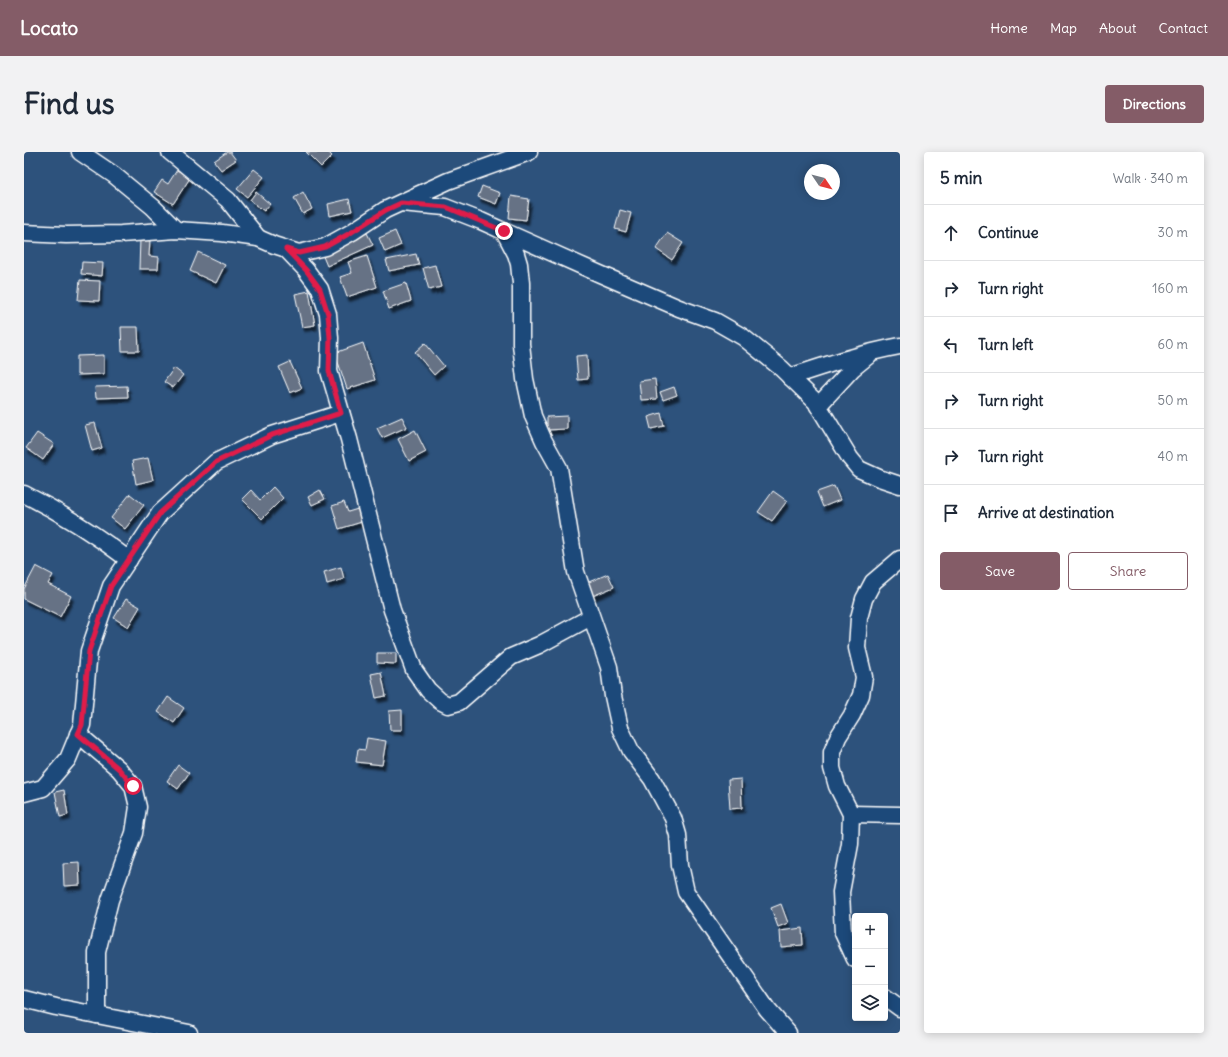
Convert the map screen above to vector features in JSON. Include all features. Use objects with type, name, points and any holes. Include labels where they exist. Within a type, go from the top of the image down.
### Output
[{"type":"street","points":[[80,152],[114,175],[153,207],[176,230]]},
{"type":"street","points":[[170,152],[228,200],[258,238]]},
{"type":"street","points":[[24,233],[121,234],[176,230],[222,233],[258,238],[274,246],[299,253],[325,247],[386,210],[448,181],[529,152]]},
{"type":"street","points":[[401,203],[446,207],[679,308],[715,321],[743,336],[781,368],[816,402],[850,458],[859,469],[900,485]]},
{"type":"street","points":[[504,231],[516,254],[519,264],[521,283],[521,344],[525,379],[534,416],[544,441],[559,468],[576,572],[609,667],[613,696],[620,728],[631,751],[652,779],[673,818],[678,835],[680,865],[686,892],[767,1009],[788,1033]]},
{"type":"street","points":[[286,249],[306,270],[320,289],[328,314],[330,338],[329,371],[371,522],[392,610],[414,670],[428,690],[440,701],[448,705],[459,702],[511,657],[539,645],[591,617]]},
{"type":"street","points":[[790,377],[839,360],[900,346]]},
{"type":"street","points":[[818,406],[852,368],[874,352]]},
{"type":"street","points":[[24,793],[43,788],[68,759],[82,725],[89,651],[111,586],[160,513],[216,462],[272,435],[341,413]]},
{"type":"street","points":[[24,494],[60,513],[100,538],[129,560]]},
{"type":"street","points":[[852,952],[843,933],[841,892],[850,844],[851,814],[837,786],[832,768],[832,752],[838,737],[852,715],[861,695],[864,677],[857,648],[859,618],[864,599],[873,582],[900,559]]},
{"type":"street","points":[[78,734],[119,769],[133,786],[138,806],[134,833],[110,900],[97,952],[97,1015]]},
{"type":"street","points":[[851,814],[900,815]]},
{"type":"street","points":[[24,999],[189,1033]]},
{"type":"street","points":[[888,999],[900,1008]]},
{"type":"building","points":[[227,152],[230,152],[236,160],[221,170],[214,161]]},
{"type":"building","points":[[306,152],[328,152],[332,156],[321,167]]},
{"type":"building","points":[[254,169],[264,177],[247,197],[237,189]]},
{"type":"building","points":[[177,170],[190,178],[173,204],[154,192],[162,180],[168,184]]},
{"type":"building","points":[[482,186],[500,193],[496,204],[478,197]]},
{"type":"building","points":[[256,192],[270,204],[264,211],[250,200]]},
{"type":"building","points":[[303,192],[312,209],[303,214],[294,198]]},
{"type":"building","points":[[511,196],[529,199],[526,220],[509,218]]},
{"type":"building","points":[[349,199],[352,211],[330,216],[328,204]]},
{"type":"building","points":[[620,210],[631,213],[626,232],[615,229]]},
{"type":"building","points":[[395,231],[401,245],[385,252],[379,238]]},
{"type":"building","points":[[367,233],[373,245],[327,266],[322,254]]},
{"type":"building","points":[[667,233],[683,243],[672,260],[656,249]]},
{"type":"building","points":[[140,239],[150,240],[149,256],[159,257],[158,269],[139,269]]},
{"type":"building","points":[[198,252],[225,265],[216,283],[190,271]]},
{"type":"building","points":[[416,254],[419,265],[389,271],[386,260]]},
{"type":"building","points":[[367,256],[377,287],[347,297],[340,277],[352,273],[348,262]]},
{"type":"building","points":[[82,262],[103,263],[102,276],[81,274]]},
{"type":"building","points":[[435,265],[441,287],[429,290],[423,268]]},
{"type":"building","points":[[80,280],[100,281],[99,301],[78,300]]},
{"type":"building","points":[[406,283],[411,301],[389,309],[383,291]]},
{"type":"building","points":[[309,291],[315,325],[302,327],[295,294]]},
{"type":"building","points":[[121,327],[138,327],[139,351],[122,351]]},
{"type":"building","points":[[363,343],[375,380],[347,389],[335,353]]},
{"type":"building","points":[[425,343],[444,366],[434,375],[415,352]]},
{"type":"building","points":[[104,355],[104,374],[77,375],[77,356]]},
{"type":"building","points":[[587,355],[588,379],[578,380],[576,356]]},
{"type":"building","points":[[290,362],[302,388],[290,393],[279,367]]},
{"type":"building","points":[[174,368],[183,375],[173,388],[164,382]]},
{"type":"building","points":[[655,379],[657,399],[641,400],[639,381]]},
{"type":"building","points":[[127,386],[128,397],[96,398],[95,387]]},
{"type":"building","points":[[674,387],[677,395],[663,400],[660,392]]},
{"type":"building","points":[[661,413],[664,426],[651,429],[648,417]]},
{"type":"building","points":[[567,416],[567,429],[547,430],[547,417]]},
{"type":"building","points":[[402,417],[407,427],[382,438],[377,428]]},
{"type":"building","points":[[95,423],[102,448],[92,451],[85,425]]},
{"type":"building","points":[[415,430],[426,452],[409,461],[398,439]]},
{"type":"building","points":[[37,433],[54,444],[43,460],[26,448]]},
{"type":"building","points":[[148,458],[153,480],[136,484],[132,461]]},
{"type":"building","points":[[834,486],[840,500],[823,507],[817,492]]},
{"type":"building","points":[[273,487],[283,498],[262,519],[242,499],[251,490],[260,500]]},
{"type":"building","points":[[320,490],[325,499],[312,505],[308,497]]},
{"type":"building","points":[[773,491],[787,501],[772,521],[758,512]]},
{"type":"building","points":[[130,494],[144,505],[125,529],[111,518]]},
{"type":"building","points":[[344,502],[348,512],[361,508],[365,521],[339,529],[332,506]]},
{"type":"building","points":[[36,566],[53,575],[48,584],[71,596],[60,617],[24,599],[24,589]]},
{"type":"building","points":[[341,567],[344,579],[327,584],[324,572]]},
{"type":"building","points":[[608,574],[614,587],[590,597],[584,584]]},
{"type":"building","points":[[126,599],[140,607],[128,627],[114,618]]},
{"type":"building","points":[[377,653],[396,653],[396,664],[377,663]]},
{"type":"building","points":[[381,672],[386,696],[376,698],[371,674]]},
{"type":"building","points":[[168,697],[184,708],[174,723],[158,712]]},
{"type":"building","points":[[402,710],[402,730],[390,730],[389,711]]},
{"type":"building","points":[[367,738],[386,741],[382,765],[356,762],[358,749],[365,750]]},
{"type":"building","points":[[178,765],[189,773],[178,789],[167,781]]},
{"type":"building","points":[[741,779],[742,808],[730,809],[728,780]]},
{"type":"building","points":[[64,790],[68,815],[60,817],[55,792]]},
{"type":"building","points":[[79,862],[80,885],[64,886],[63,863]]},
{"type":"building","points":[[781,904],[788,923],[778,927],[771,908]]},
{"type":"building","points":[[802,928],[803,945],[781,947],[780,931]]},
{"type":"route","points":[[133,786],[119,769],[78,734],[82,725],[89,651],[111,586],[160,513],[216,462],[272,435],[341,413],[329,371],[330,338],[328,314],[320,289],[306,270],[286,249],[299,253],[325,247],[386,210],[401,203],[446,207],[504,231]]}]
